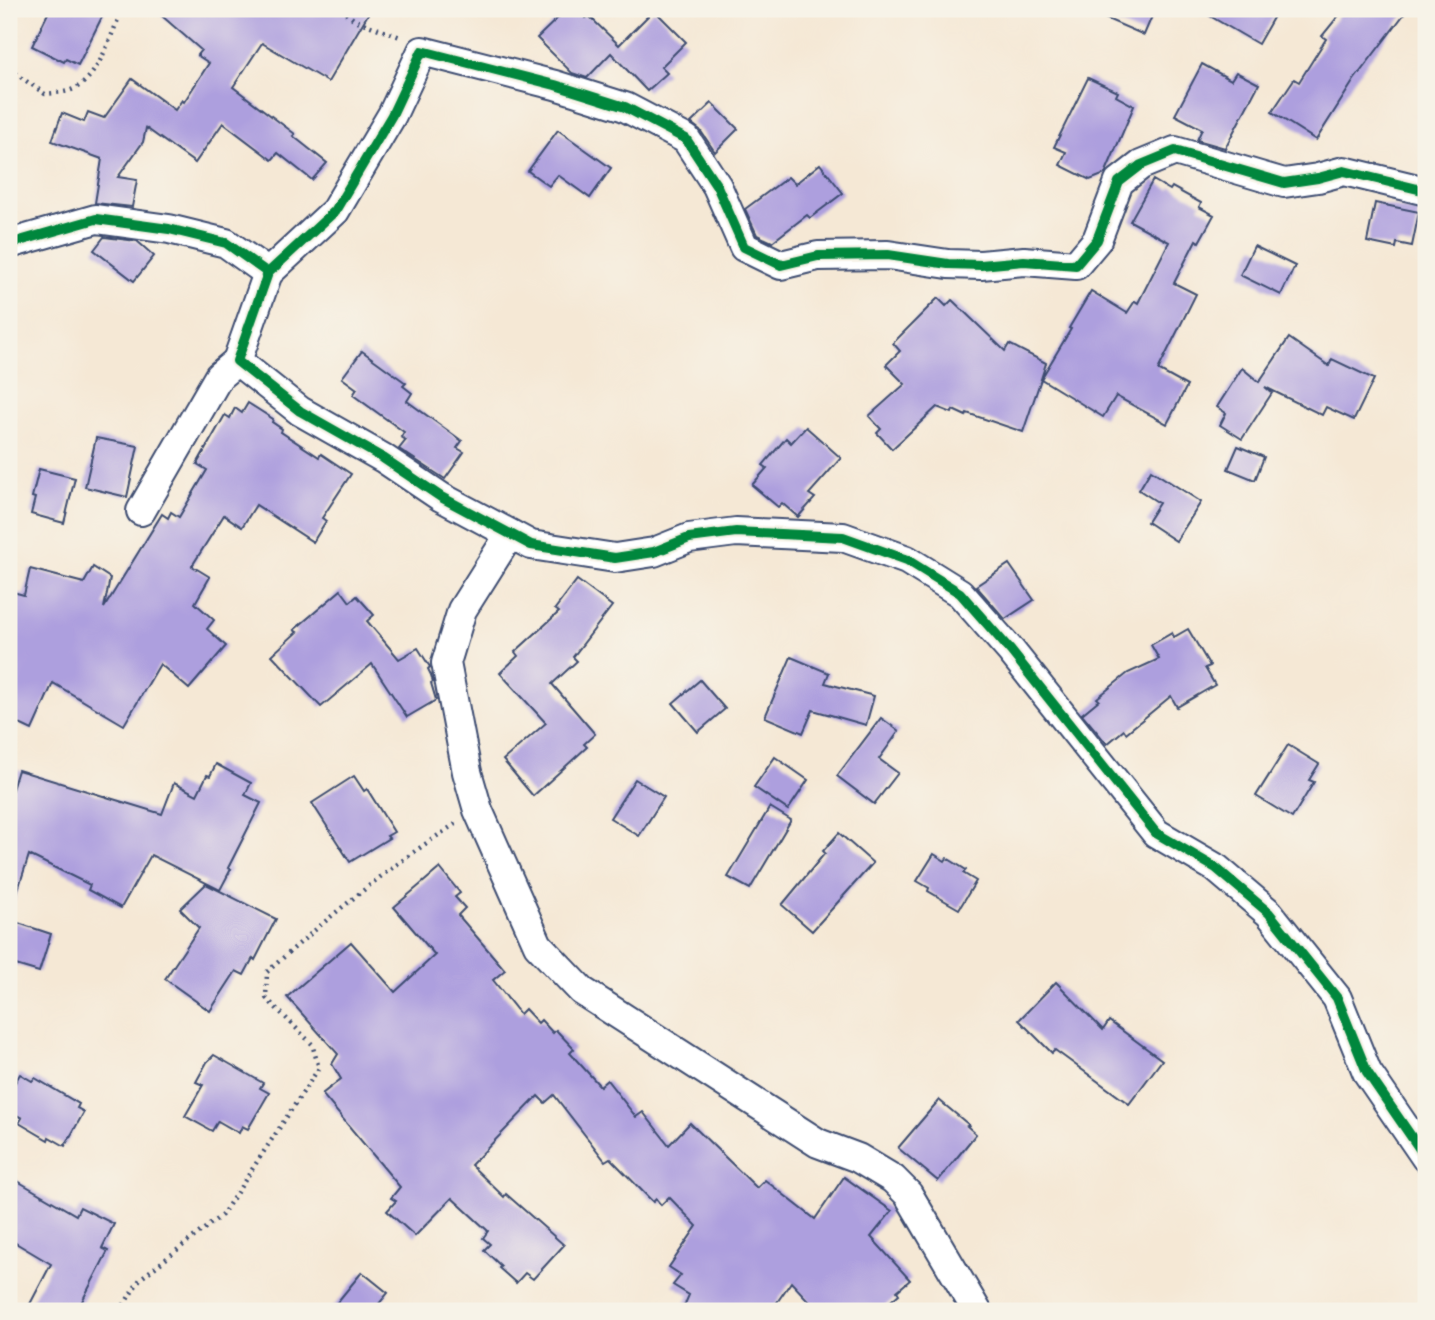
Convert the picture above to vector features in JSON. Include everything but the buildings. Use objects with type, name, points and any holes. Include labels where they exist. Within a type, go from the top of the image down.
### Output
[{"type":"street","points":[[141,511],[219,376],[237,361],[268,273],[335,211],[392,115],[422,51],[555,85],[625,107],[686,139],[717,186],[744,247],[781,265],[818,256],[888,255],[948,264],[981,265],[1024,261],[1076,265],[1097,240],[1119,182],[1141,164],[1175,151],[1284,183],[1344,171],[1426,191]]},
{"type":"street","points":[[9,244],[96,219],[169,229],[226,243],[268,273]]},
{"type":"street","points":[[237,361],[300,411],[383,458],[440,497],[531,545],[615,558],[654,552],[689,538],[736,532],[843,537],[907,560],[960,593],[1011,650],[1156,833],[1216,867],[1269,913],[1337,998],[1367,1072],[1426,1158]]},
{"type":"street","points":[[510,534],[462,610],[446,663],[467,772],[478,810],[538,945],[582,991],[818,1143],[858,1158],[893,1179],[908,1194],[976,1311]]},
{"type":"path","points":[[9,69],[45,94],[70,91],[85,82],[101,59],[123,9]]},
{"type":"path","points":[[340,9],[355,20],[401,38],[422,51]]},
{"type":"path","points":[[120,1311],[140,1279],[222,1215],[319,1068],[312,1044],[266,998],[267,972],[304,939],[429,841],[478,810]]},
{"type":"cycle path","points":[[9,244],[96,219],[169,229],[226,243],[268,273],[335,211],[392,115],[422,51],[555,85],[625,107],[686,139],[717,186],[744,247],[781,265],[818,256],[888,255],[948,264],[981,265],[1024,261],[1076,265],[1097,240],[1119,182],[1141,165],[1175,151],[1284,183],[1344,171],[1426,191]]},
{"type":"cycle path","points":[[268,273],[237,361],[300,411],[383,458],[441,497],[531,545],[615,558],[654,552],[689,538],[736,532],[843,537],[907,560],[960,593],[1011,651],[1156,833],[1216,868],[1269,913],[1337,998],[1367,1072],[1426,1158]]}]
